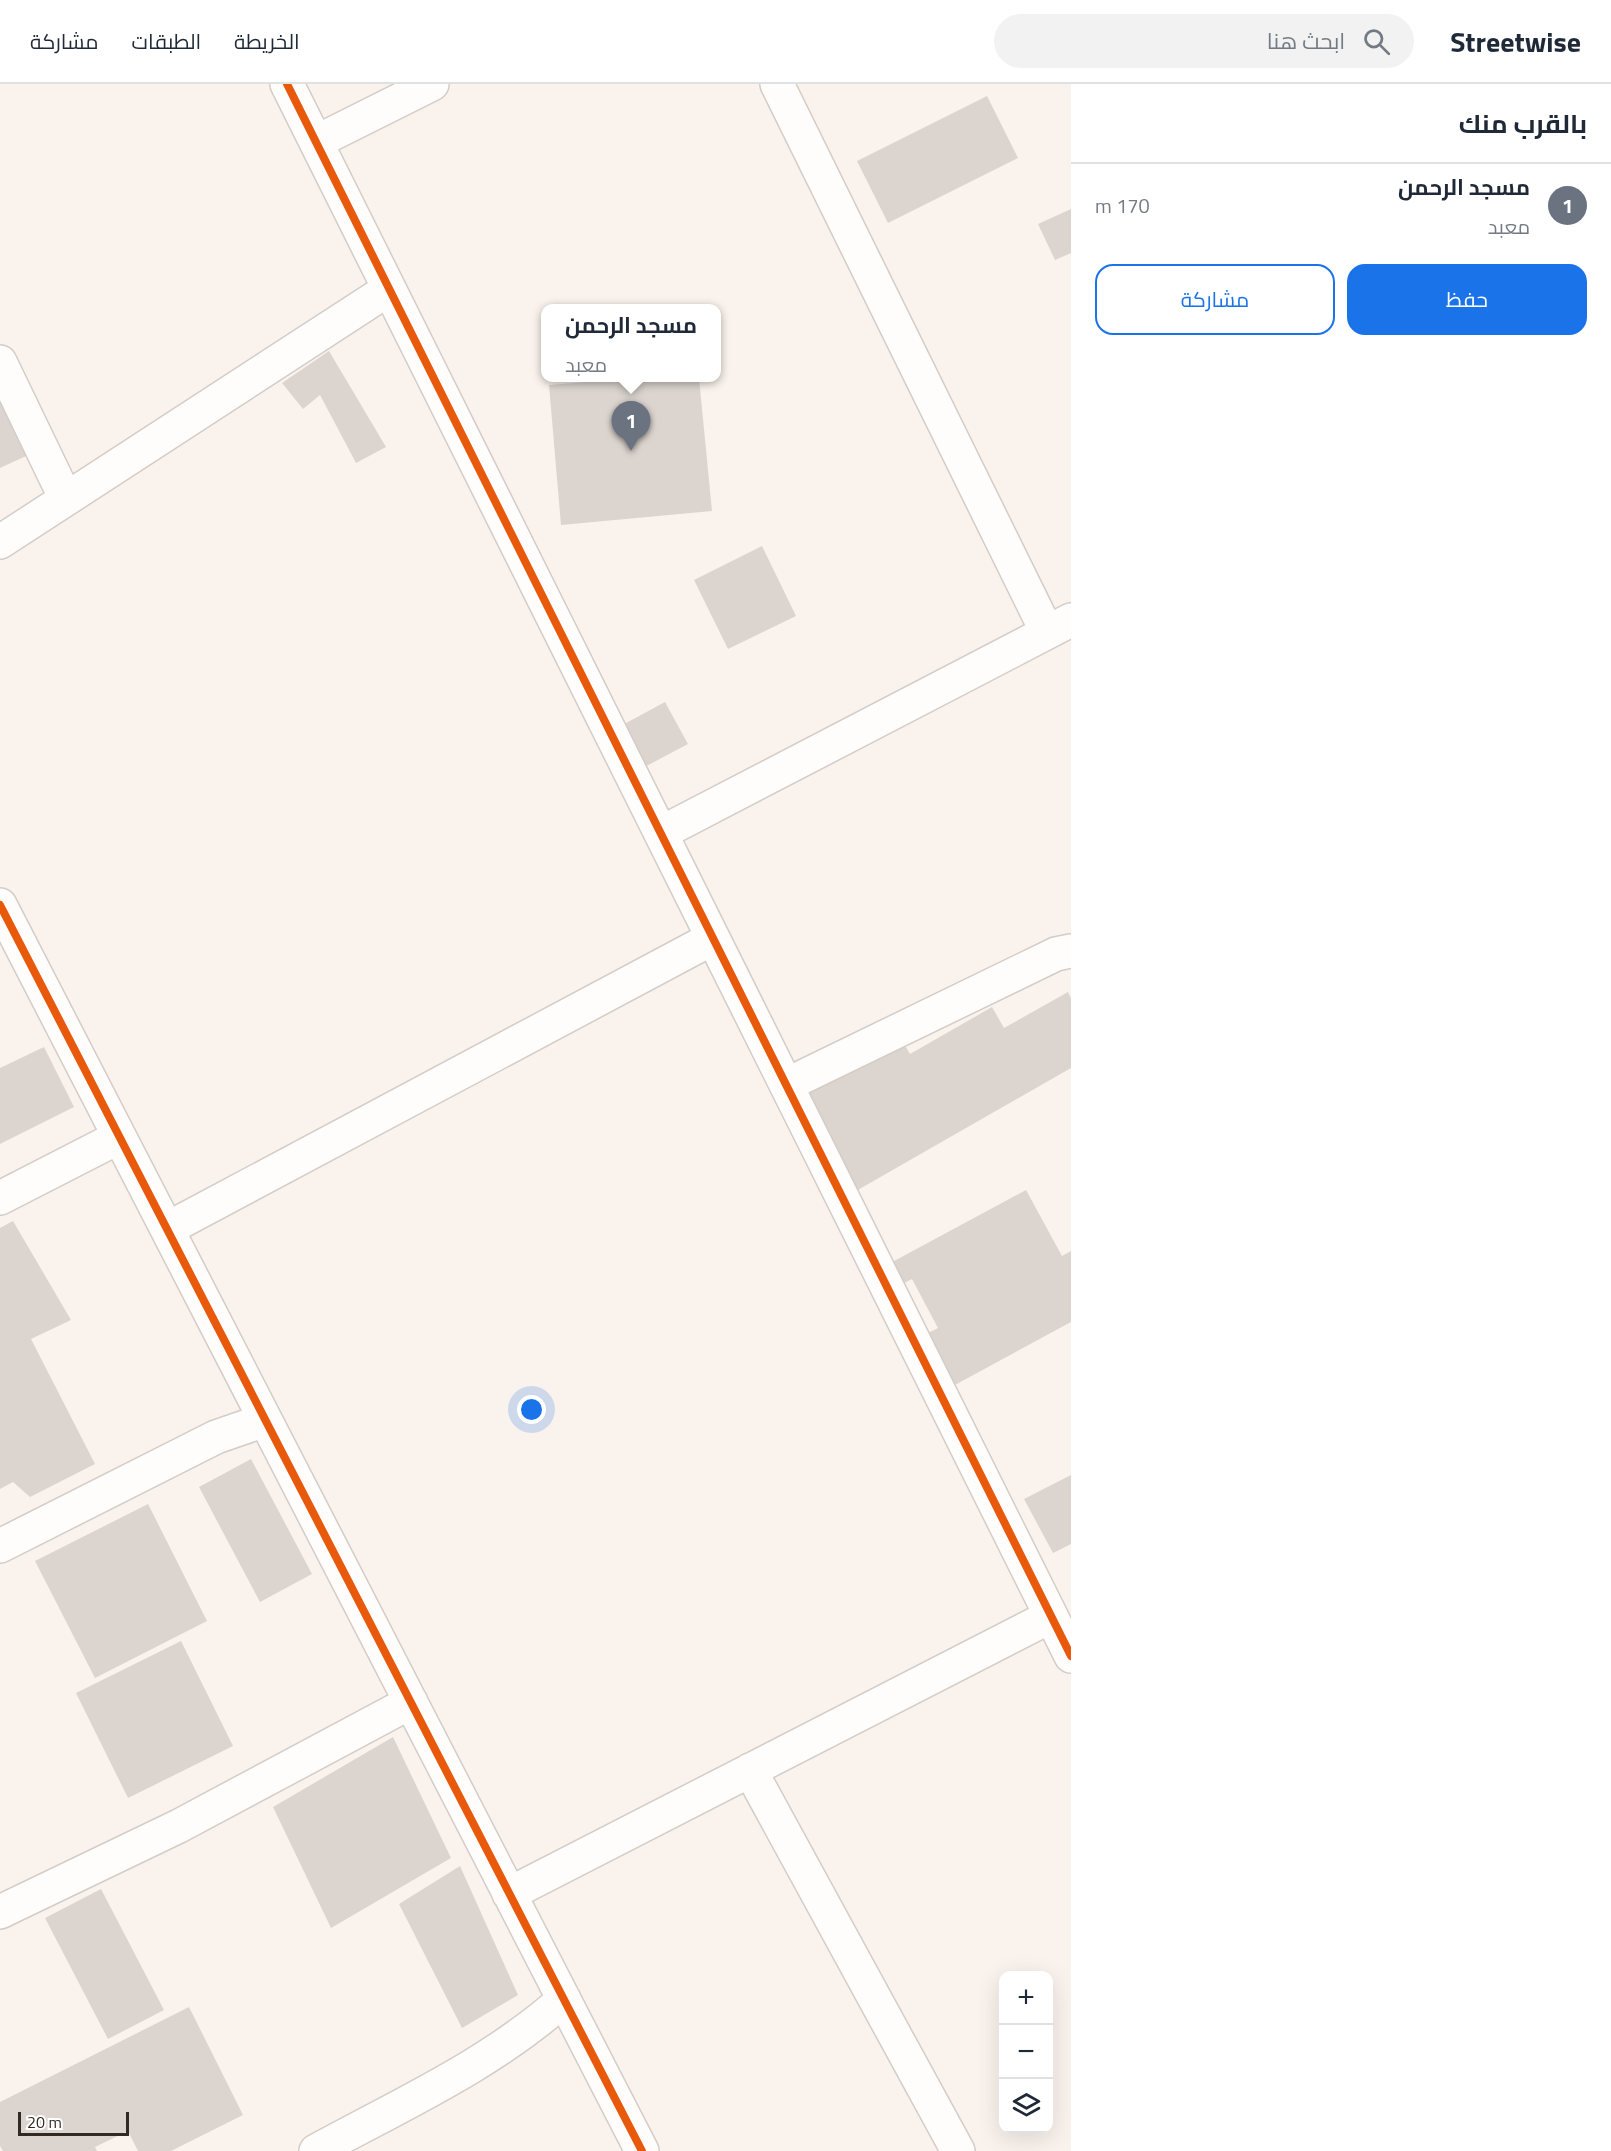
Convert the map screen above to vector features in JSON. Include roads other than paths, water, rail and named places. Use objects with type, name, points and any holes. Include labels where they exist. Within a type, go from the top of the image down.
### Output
[{"type":"street","points":[[287,84],[1071,1656]]},
{"type":"street","points":[[316,142],[432,84]]},
{"type":"street","points":[[661,833],[1059,626],[777,84]]},
{"type":"street","points":[[0,542],[389,289]]},
{"type":"street","points":[[0,362],[66,499]]},
{"type":"street","points":[[0,905],[642,2151]]},
{"type":"street","points":[[167,1229],[713,938]]},
{"type":"street","points":[[786,1085],[1056,954],[1071,951]]},
{"type":"street","points":[[0,1198],[119,1137]]},
{"type":"street","points":[[0,1546],[216,1437],[265,1420]]},
{"type":"street","points":[[510,1894],[1051,1616]]},
{"type":"street","points":[[0,1912],[178,1826],[411,1702]]},
{"type":"street","points":[[750,1770],[958,2151]]},
{"type":"street","points":[[316,2151],[468,2068],[534,2027],[564,1999]]},
{"type":"place","name":"مسجد الرحمن","points":[[631,451]]}]
